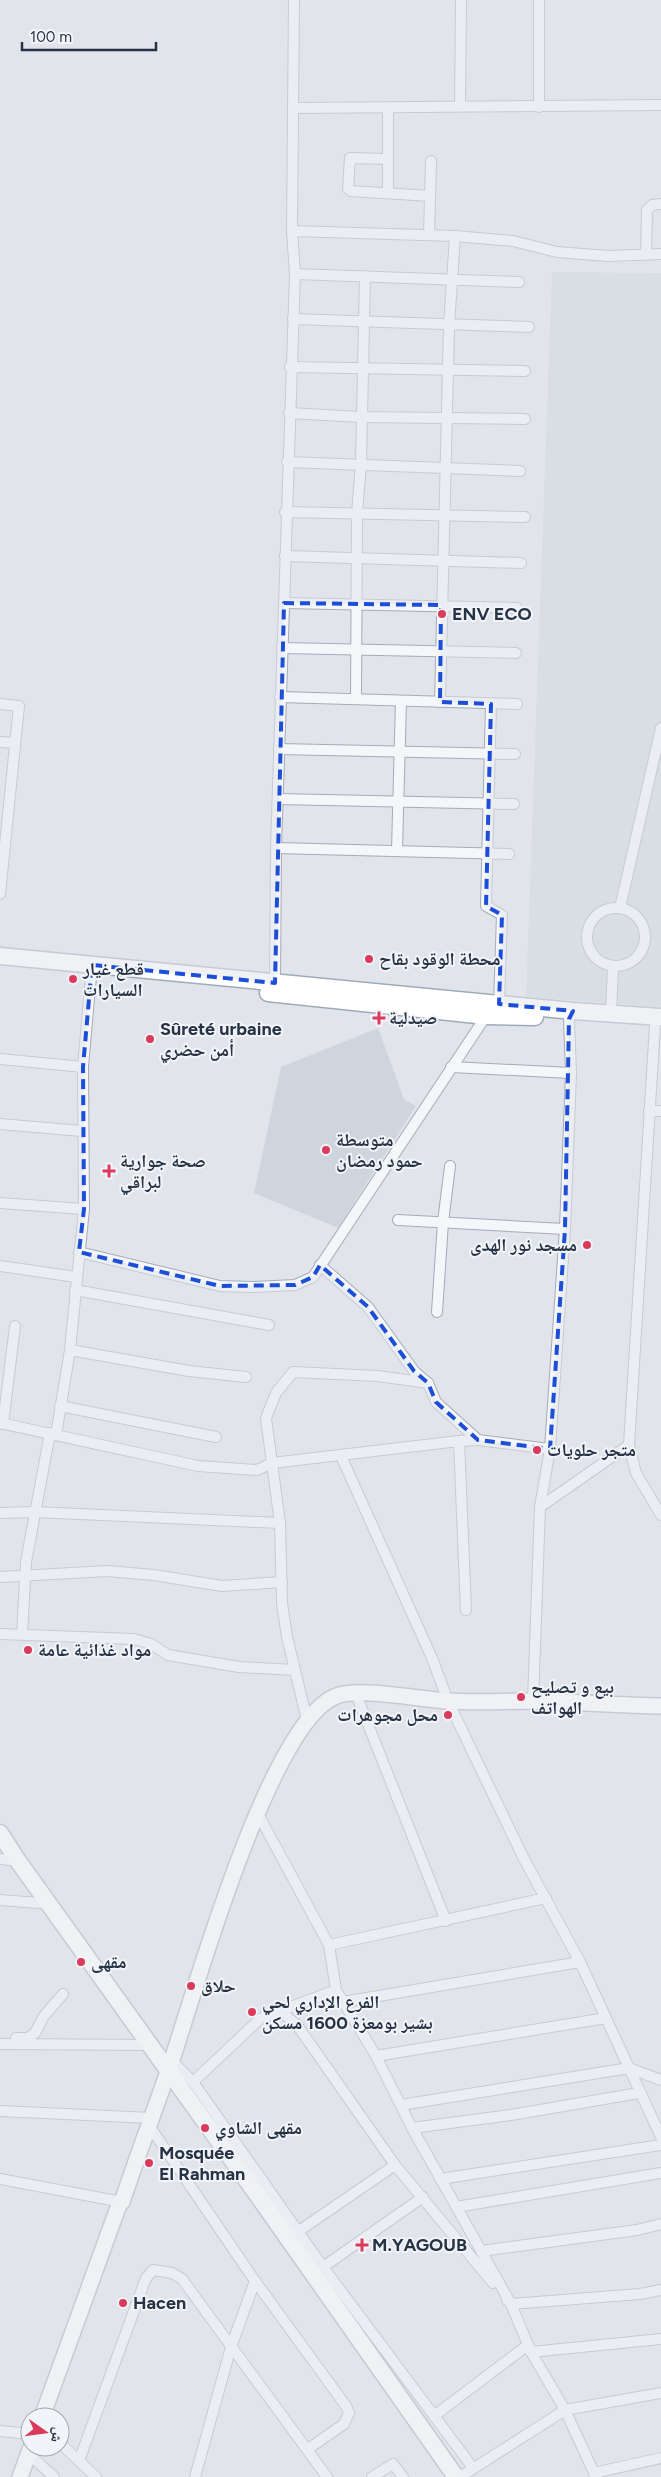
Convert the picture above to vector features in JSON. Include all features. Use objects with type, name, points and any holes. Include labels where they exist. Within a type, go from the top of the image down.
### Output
[{"type":"main road","points":[[0,956],[92,970],[486,1016],[611,1013],[659,1022]]},
{"type":"main road","points":[[0,966],[92,970],[276,983],[499,1004],[572,1015],[659,1022]]},
{"type":"main road","points":[[0,1833],[18,1861],[51,1904],[151,2045],[170,2066],[256,2193],[456,2477]]},
{"type":"street","points":[[276,983],[276,848],[280,697],[290,367],[295,274],[292,231],[294,0]]},
{"type":"street","points":[[460,106],[461,0]]},
{"type":"street","points":[[539,0],[539,107]]},
{"type":"street","points":[[294,108],[661,105]]},
{"type":"street","points":[[388,108],[388,193]]},
{"type":"street","points":[[388,159],[351,157],[348,161],[347,185],[352,191],[430,196]]},
{"type":"street","points":[[429,235],[431,161]]},
{"type":"street","points":[[646,255],[647,210],[652,204],[661,204]]},
{"type":"street","points":[[292,231],[455,236],[513,241],[568,253],[608,256],[661,254]]},
{"type":"street","points":[[440,702],[441,605],[448,467],[449,326],[455,236]]},
{"type":"street","points":[[295,274],[519,282]]},
{"type":"street","points":[[356,699],[356,559],[361,464],[365,276]]},
{"type":"street","points":[[293,319],[449,326],[528,327]]},
{"type":"street","points":[[290,367],[526,371]]},
{"type":"street","points":[[289,413],[361,417],[525,419]]},
{"type":"street","points":[[287,462],[520,471]]},
{"type":"street","points":[[285,512],[525,517]]},
{"type":"street","points":[[285,556],[521,563]]},
{"type":"street","points":[[284,603],[517,608]]},
{"type":"street","points":[[282,648],[516,652]]},
{"type":"street","points":[[280,697],[517,704]]},
{"type":"street","points":[[398,850],[401,701]]},
{"type":"street","points":[[0,704],[19,706],[0,894]]},
{"type":"street","points":[[492,704],[486,906],[502,915],[499,1004]]},
{"type":"street","points":[[620,908],[661,728]]},
{"type":"street","points":[[0,742],[15,743]]},
{"type":"street","points":[[279,749],[515,754]]},
{"type":"street","points":[[278,799],[514,804]]},
{"type":"street","points":[[276,848],[398,850],[487,855],[509,854]]},
{"type":"street","points":[[610,908],[620,908],[636,915],[642,923],[645,933],[645,944],[640,955],[633,962],[613,967],[602,964],[594,958],[586,939],[588,929],[596,916],[610,908]]},
{"type":"street","points":[[611,1013],[613,967]]},
{"type":"street","points":[[22,1634],[26,1562],[60,1406],[70,1350],[84,1209],[83,1067],[92,970]]},
{"type":"street","points":[[532,1701],[540,1507],[550,1449],[565,1229],[572,1015]]},
{"type":"street","points":[[79,1252],[228,1286],[295,1285],[313,1277],[486,1016]]},
{"type":"street","points":[[659,1022],[649,1111],[629,1445],[636,1473],[661,1515]]},
{"type":"street","points":[[0,1059],[83,1067]]},
{"type":"street","points":[[451,1067],[571,1073]]},
{"type":"street","points":[[649,1111],[661,1111]]},
{"type":"street","points":[[0,1124],[82,1131]]},
{"type":"street","points":[[437,1312],[443,1222],[450,1166]]},
{"type":"street","points":[[0,1203],[84,1209]]},
{"type":"street","points":[[398,1220],[565,1229]]},
{"type":"street","points":[[320,1265],[368,1307],[414,1371],[428,1383],[436,1402],[478,1440]]},
{"type":"street","points":[[0,1266],[76,1277]]},
{"type":"street","points":[[75,1290],[269,1325]]},
{"type":"street","points":[[15,1326],[1,1423],[53,1434],[70,1440],[198,1466],[257,1470],[272,1463],[459,1441],[478,1440],[550,1449]]},
{"type":"street","points":[[70,1350],[189,1371],[246,1377]]},
{"type":"street","points":[[307,1720],[282,1603],[280,1523],[266,1418],[276,1393],[293,1372],[378,1376],[428,1383]]},
{"type":"street","points":[[60,1406],[216,1437]]},
{"type":"street","points":[[459,1441],[466,1610]]},
{"type":"street","points":[[540,1507],[629,1445]]},
{"type":"street","points":[[341,1456],[432,1658],[448,1702],[524,1858],[580,1962],[661,2137]]},
{"type":"street","points":[[0,1513],[36,1512],[280,1523]]},
{"type":"street","points":[[0,1577],[107,1571],[154,1575],[222,1586],[282,1582]]},
{"type":"street","points":[[0,1634],[134,1639],[151,1644],[168,1656],[239,1667],[295,1670]]},
{"type":"street","points":[[356,1694],[446,1922]]},
{"type":"street","points":[[46,2407],[122,2202],[170,2066],[216,1924],[258,1814],[274,1774],[307,1720],[320,1705],[336,1696],[356,1694],[448,1702],[532,1701],[661,1706]]},
{"type":"street","points":[[258,1814],[329,1945],[336,1990],[376,2056],[412,2128],[510,2304],[530,2348],[565,2410],[595,2475],[661,2458]]},
{"type":"street","points":[[0,1859],[18,1861]]},
{"type":"street","points":[[329,1945],[446,1922],[546,1898]]},
{"type":"street","points":[[0,1900],[51,1904]]},
{"type":"street","points":[[343,2002],[580,1962]]},
{"type":"street","points":[[193,2082],[260,2019],[336,1990]]},
{"type":"street","points":[[0,2042],[32,2036],[52,2004],[63,1994]]},
{"type":"street","points":[[280,2011],[297,2025],[395,2165],[510,2304]]},
{"type":"street","points":[[376,2056],[606,2018]]},
{"type":"street","points":[[0,2042],[151,2045]]},
{"type":"street","points":[[170,2066],[193,2082],[299,2231],[322,2267],[473,2468]]},
{"type":"street","points":[[401,2105],[629,2068],[661,2080]]},
{"type":"street","points":[[412,2128],[511,2115],[639,2093]]},
{"type":"street","points":[[0,2112],[150,2121]]},
{"type":"street","points":[[150,2121],[255,2281],[349,2413],[344,2424],[308,2449]]},
{"type":"street","points":[[440,2179],[661,2145]]},
{"type":"street","points":[[299,2231],[395,2165]]},
{"type":"street","points":[[456,2207],[661,2174]]},
{"type":"street","points":[[0,2180],[122,2202]]},
{"type":"street","points":[[322,2267],[423,2197]]},
{"type":"street","points":[[481,2251],[637,2230],[661,2224]]},
{"type":"street","points":[[79,2461],[146,2278],[153,2270],[172,2273],[182,2279],[327,2477]]},
{"type":"street","points":[[195,2477],[231,2347],[255,2281]]},
{"type":"street","points":[[510,2304],[640,2294],[661,2290]]},
{"type":"street","points":[[434,2416],[530,2348],[661,2339]]},
{"type":"street","points":[[460,2477],[565,2410],[661,2393]]},
{"type":"street","points":[[0,2431],[20,2433]]},
{"type":"street","points":[[70,2452],[96,2477]]},
{"type":"street","points":[[20,2477],[27,2457]]},
{"type":"street","points":[[36,2457],[54,2477]]},
{"type":"street","points":[[372,2477],[393,2464],[403,2477]]},
{"type":"highlighted area","points":[[284,603],[441,605],[440,702],[491,704],[486,906],[502,915],[499,1004],[573,1011],[569,1019],[565,1229],[550,1449],[478,1440],[436,1402],[428,1383],[414,1371],[368,1307],[320,1265],[313,1277],[295,1285],[220,1286],[79,1252],[84,1209],[83,1067],[92,965],[275,983]]},
{"type":"shaded area","points":[[552,272],[661,273],[661,1007],[526,997]]},
{"type":"shaded area","name":"متوسطة حمود رمضان","points":[[378,1028],[404,1099],[416,1106],[338,1228],[254,1193],[281,1067]]},
{"type":"place","name":"ENV ECO","points":[[442,614]]},
{"type":"place","name":"محطة الوقود بقاح","points":[[369,959]]},
{"type":"place","name":"قطع غيار السيارات","points":[[73,979]]},
{"type":"place","name":"صيدلية","points":[[379,1018]]},
{"type":"place","name":"Sûreté urbaine أمن حضري","points":[[150,1039]]},
{"type":"place","name":"متوسطة حمود رمضان","points":[[326,1150]]},
{"type":"place","name":"صحة جوارية لبراقي","points":[[109,1171]]},
{"type":"place","name":"مسجد نور الهدى","points":[[587,1245]]},
{"type":"place","name":"متجر حلويات","points":[[537,1450]]},
{"type":"place","name":"مواد غذائية عامة","points":[[28,1650]]},
{"type":"place","name":"بيع و تصليح الهواتف","points":[[521,1697]]},
{"type":"place","name":"محل مجوهرات","points":[[448,1715]]},
{"type":"place","name":"مقهى","points":[[81,1962]]},
{"type":"place","name":"حلاق","points":[[191,1986]]},
{"type":"place","name":"الفرع الإداري لحي بشير بومعزة 1600 مسكن","points":[[252,2012]]},
{"type":"place","name":"مقهى الشاوي","points":[[205,2128]]},
{"type":"place","name":"Mosquée El Rahman","points":[[149,2163]]},
{"type":"place","name":"M.YAGOUB","points":[[362,2245]]},
{"type":"place","name":"Hacen","points":[[123,2303]]}]
